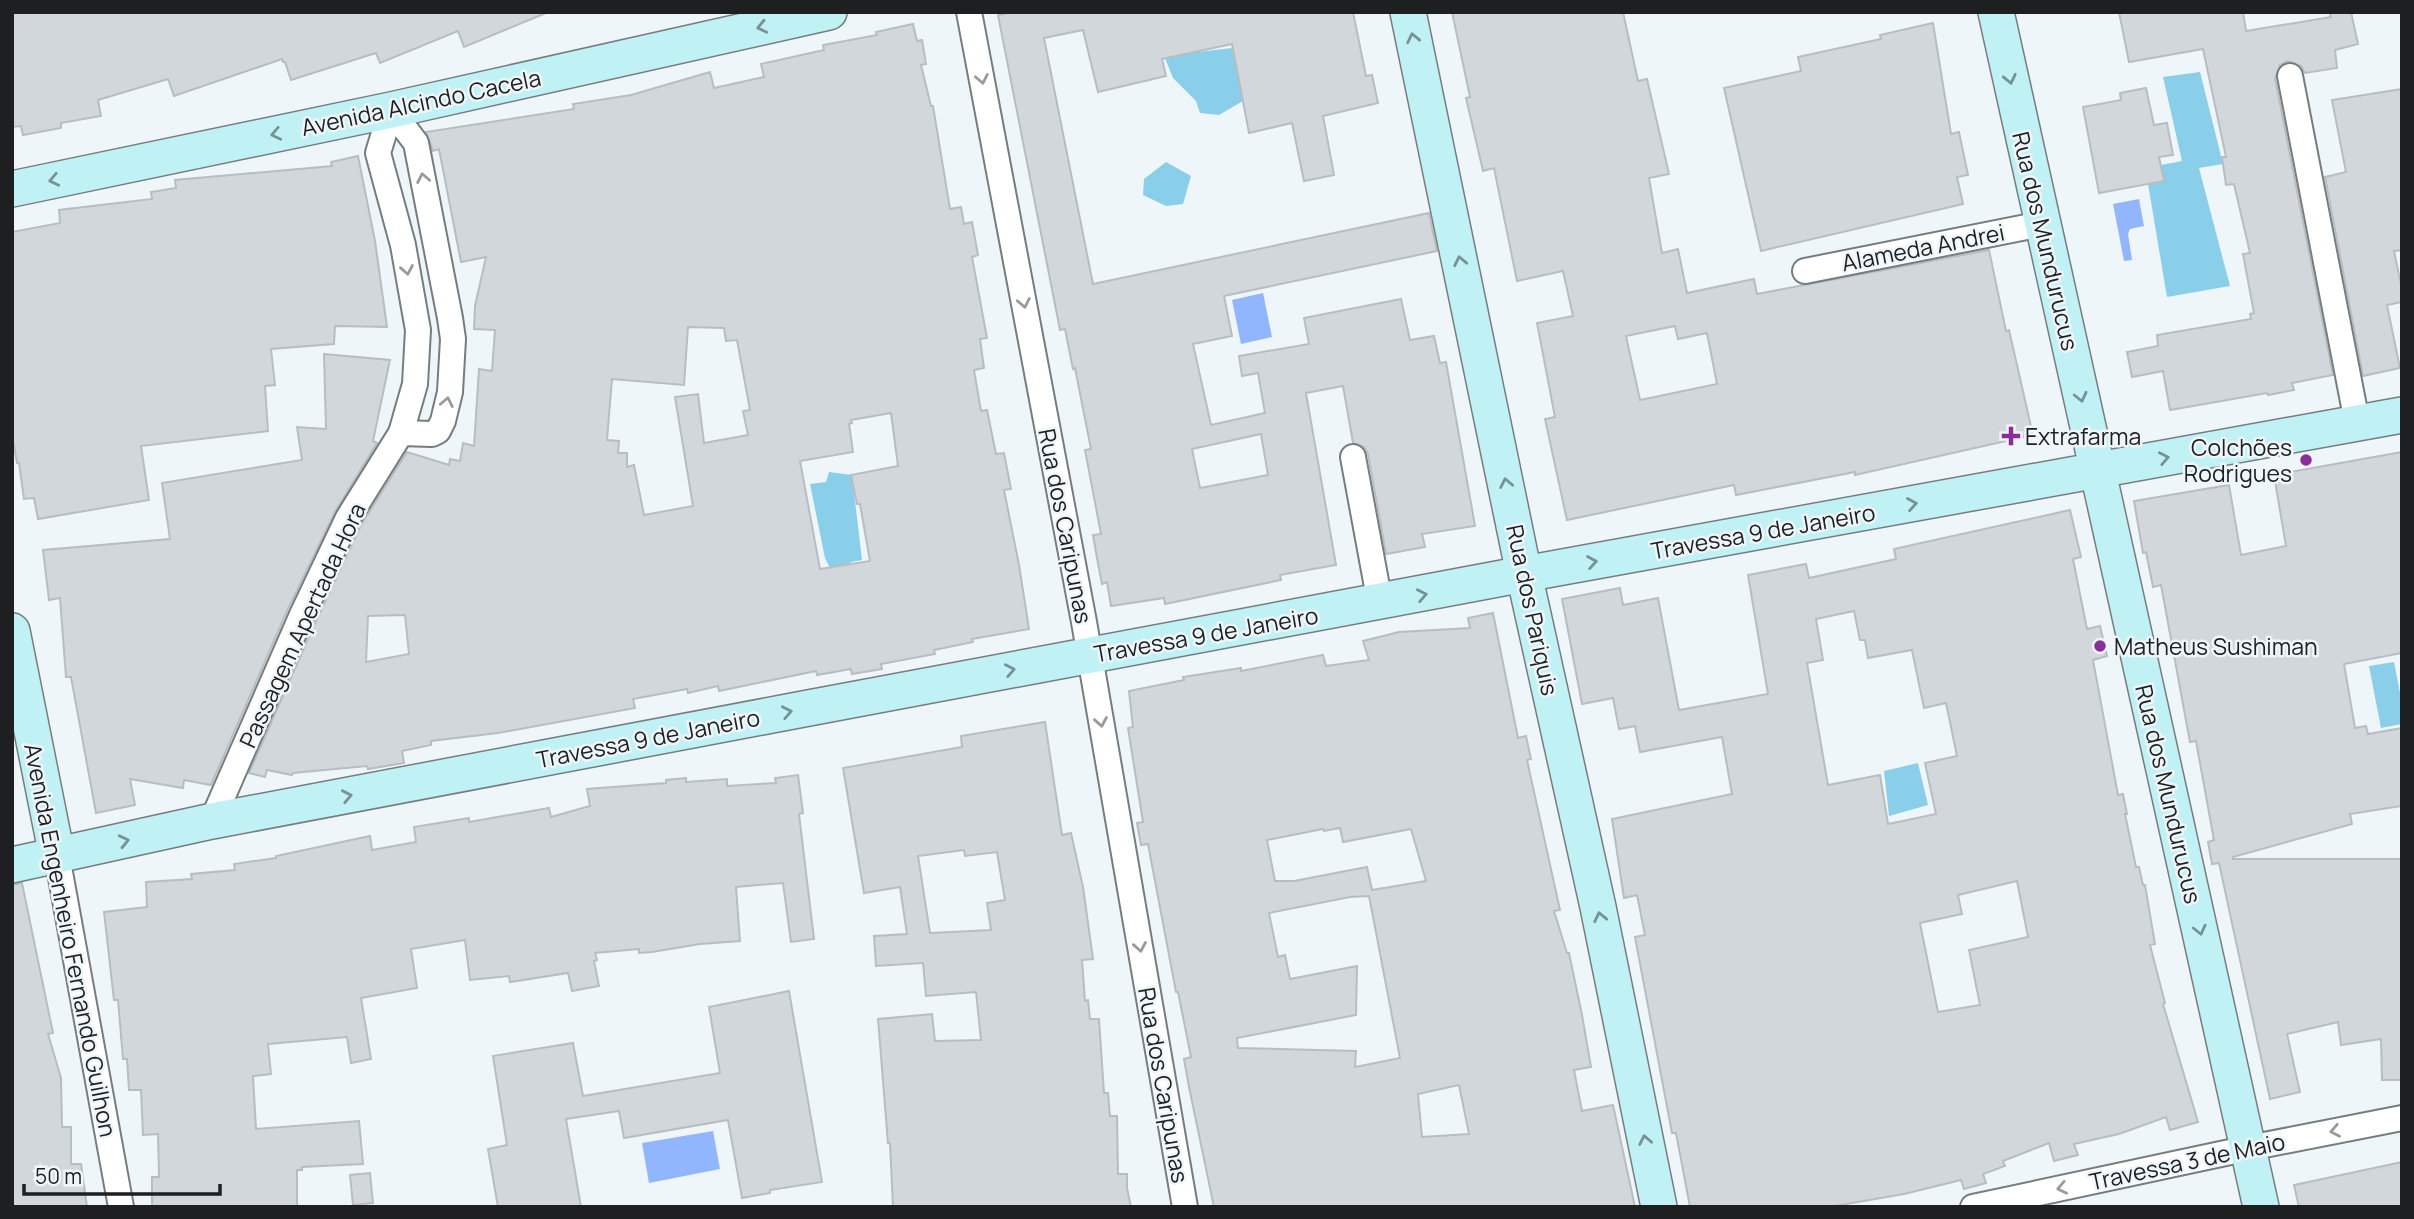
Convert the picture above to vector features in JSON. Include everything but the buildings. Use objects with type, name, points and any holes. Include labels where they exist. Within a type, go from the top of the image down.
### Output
[{"type":"main road","name":"Avenida Alcindo Cacela","points":[[12,189],[391,110],[829,12]]},
{"type":"main road","name":"Rua dos Pariquis","points":[[1408,12],[1659,1207]]},
{"type":"main road","name":"Rua dos Mundurucus","points":[[1996,12],[2261,1207]]},
{"type":"main road","name":"Travessa 9 de Janeiro","points":[[12,865],[212,821],[1090,655],[2402,415]]},
{"type":"main road","name":"Avenida Engenheiro Fernando Guilhon","points":[[12,631],[57,856]]},
{"type":"street","name":"Rua dos Caripunas","points":[[969,12],[1090,655],[1185,1207]]},
{"type":"street","points":[[2290,76],[2357,422]]},
{"type":"street","points":[[391,110],[416,143],[453,339],[450,392],[440,426],[432,434],[401,433]]},
{"type":"street","name":"Passagem Apertada Hora","points":[[212,821],[301,617],[348,518],[401,433],[415,384],[418,330],[403,245],[378,153],[391,110]]},
{"type":"street","name":"Alameda Andrei","points":[[1805,271],[2042,224]]},
{"type":"street","points":[[1353,457],[1380,603]]},
{"type":"street","name":"Avenida Engenheiro Fernando Guilhon","points":[[57,856],[121,1207]]},
{"type":"street","name":"Travessa 3 de Maio","points":[[1973,1207],[2402,1118]]},
{"type":"shaded area","points":[[1174,48],[1189,53],[1232,48],[1243,101],[1219,115],[1200,113],[1196,101],[1173,78],[1165,58]]},
{"type":"shaded area","points":[[2200,72],[2223,164],[2199,168],[2230,286],[2167,297],[2148,184],[2164,180],[2161,165],[2182,161],[2163,77]]},
{"type":"shaded area","points":[[1166,162],[1191,176],[1183,204],[1166,206],[1143,195],[1144,179]]},
{"type":"shaded area","points":[[2139,199],[2144,226],[2130,229],[2128,234],[2132,260],[2124,261],[2113,204]]},
{"type":"shaded area","points":[[1263,293],[1272,337],[1241,344],[1232,300]]},
{"type":"shaded area","points":[[829,472],[852,475],[862,560],[851,562],[847,569],[831,570],[825,558],[810,484],[826,482]]},
{"type":"shaded area","points":[[2394,662],[2402,703],[2402,724],[2381,728],[2369,666]]},
{"type":"shaded area","points":[[1918,763],[1928,805],[1889,816],[1884,771]]},
{"type":"shaded area","points":[[713,1131],[720,1169],[649,1183],[642,1143]]},
{"type":"place","name":"Extrafarma","points":[[2011,436]]},
{"type":"place","name":"Colchões Rodrigues","points":[[2306,460]]},
{"type":"place","name":"Matheus Sushiman","points":[[2100,646]]}]
